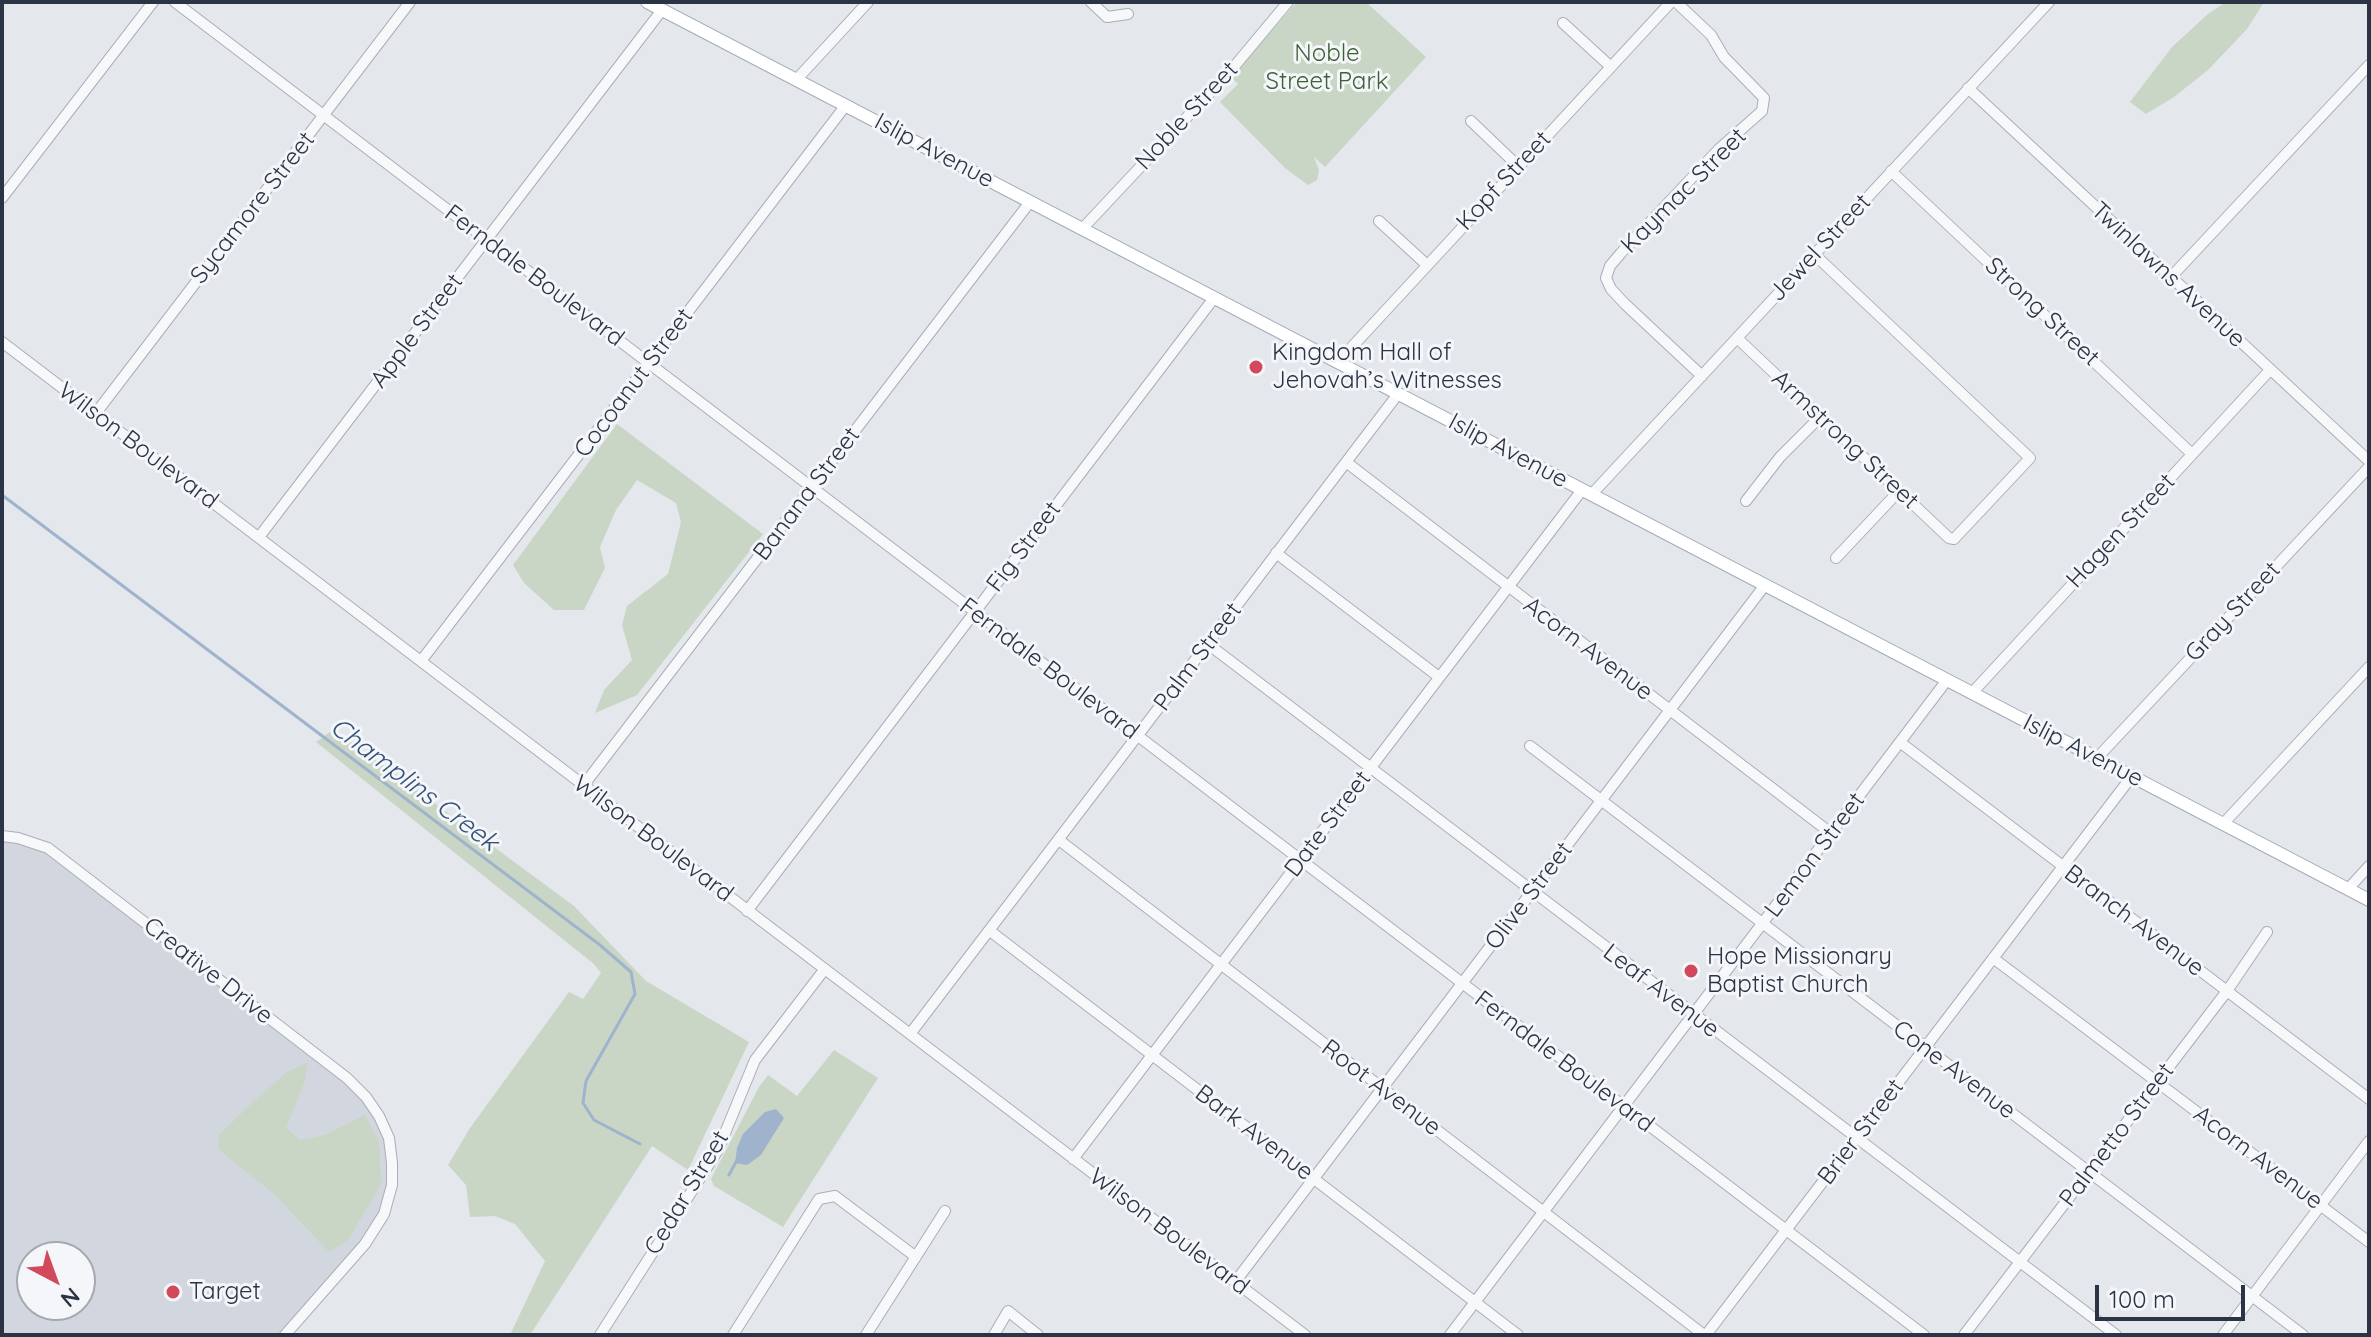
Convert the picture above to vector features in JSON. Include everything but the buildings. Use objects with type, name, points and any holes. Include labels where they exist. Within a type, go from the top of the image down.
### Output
[{"type":"main road","name":"Islip Avenue","points":[[647,2],[2369,900]]},
{"type":"street","points":[[2,198],[153,2]]},
{"type":"street","name":"Ferndale Boulevard","points":[[175,2],[1924,1335]]},
{"type":"street","name":"Sycamore Street","points":[[96,413],[410,2]]},
{"type":"street","points":[[797,79],[868,2]]},
{"type":"street","points":[[1091,2],[1107,17],[1128,14]]},
{"type":"street","name":"Noble Street","points":[[1083,228],[1233,68],[1288,2]]},
{"type":"street","name":"Kopf Street","points":[[1338,362],[1674,2]]},
{"type":"street","name":"Kaymac Street","points":[[1674,2],[1711,35],[1724,57],[1764,98],[1762,111],[1719,149],[1631,242],[1610,266],[1606,278],[1611,289],[1625,304],[1702,376]]},
{"type":"street","name":"Jewel Street","points":[[1587,493],[1702,376],[2049,2]]},
{"type":"street","name":"Apple Street","points":[[259,537],[662,10]]},
{"type":"street","points":[[1563,23],[1611,67]]},
{"type":"street","points":[[2171,277],[2369,65]]},
{"type":"street","name":"Twinlawns Avenue","points":[[1968,88],[2369,464]]},
{"type":"street","name":"Cocoanut Street","points":[[421,661],[846,105]]},
{"type":"street","points":[[1471,121],[1518,166]]},
{"type":"street","name":"Strong Street","points":[[1891,171],[2192,454]]},
{"type":"street","name":"Banana Street","points":[[583,786],[1030,202]]},
{"type":"street","points":[[1379,221],[1427,265]]},
{"type":"street","name":"Armstrong Street","points":[[1737,338],[1949,538],[1954,539],[2030,458],[1815,255]]},
{"type":"street","name":"Fig Street","points":[[747,911],[1214,298]]},
{"type":"street","name":"Wilson Boulevard","points":[[2,342],[1305,1335]]},
{"type":"street","name":"Hagen Street","points":[[1972,693],[2270,370]]},
{"type":"street","name":"Palm Street","points":[[910,1034],[1398,394]]},
{"type":"street","points":[[1746,501],[1780,457],[1820,417]]},
{"type":"street","name":"Acorn Avenue","points":[[1346,462],[1832,834]]},
{"type":"street","name":"Gray Street","points":[[2097,758],[2369,464]]},
{"type":"street","points":[[1836,558],[1899,491]]},
{"type":"street","name":"Date Street","points":[[1073,1159],[1439,677],[1587,493]]},
{"type":"street","points":[[1276,553],[1439,677]]},
{"type":"street","name":"Olive Street","points":[[1235,1282],[1765,585]]},
{"type":"street","name":"Leaf Avenue","points":[[1208,644],[2116,1335]]},
{"type":"street","points":[[2223,824],[2369,667]]},
{"type":"street","name":"Lemon Street","points":[[1450,1335],[1947,680]]},
{"type":"street","name":"Branch Avenue","points":[[1901,743],[2369,1099]]},
{"type":"street","name":"Cone Avenue","points":[[1530,746],[2303,1335]]},
{"type":"street","name":"Brier Street","points":[[1705,1335],[2132,776]]},
{"type":"street","name":"Creative Drive","points":[[2,836],[48,848],[347,1078],[366,1097],[389,1138],[392,1185],[384,1214],[365,1244],[285,1335]]},
{"type":"street","name":"Root Avenue","points":[[1059,840],[1705,1335]]},
{"type":"street","points":[[2348,889],[2369,866]]},
{"type":"street","name":"Bark Avenue","points":[[990,931],[1518,1335]]},
{"type":"street","name":"Palmetto Street","points":[[1964,1335],[2227,991],[2267,932]]},
{"type":"street","name":"Acorn Avenue","points":[[1993,958],[2369,1242]]},
{"type":"street","name":"Cedar Street","points":[[600,1335],[718,1150],[755,1060],[824,970]]},
{"type":"street","points":[[2223,1335],[2369,1141]]},
{"type":"street","points":[[733,1335],[819,1199],[835,1196],[916,1257]]},
{"type":"street","points":[[866,1335],[945,1211]]},
{"type":"street","points":[[994,1335],[1008,1311],[1038,1335]]},
{"type":"shaded area","points":[[2,836],[48,848],[347,1078],[379,1116],[392,1163],[384,1214],[285,1335],[2,1335]]},
{"type":"green space","name":"Noble Street Park","points":[[1297,2],[1366,2],[1426,57],[1325,167],[1314,157],[1319,170],[1317,180],[1308,185],[1285,168],[1220,102],[1238,84],[1231,77]]},
{"type":"green space","points":[[2226,2],[2264,2],[2247,29],[2208,70],[2174,97],[2146,114],[2130,102],[2172,47]]},
{"type":"green space","points":[[617,424],[763,534],[637,695],[595,713],[604,690],[632,660],[622,625],[627,606],[668,574],[681,522],[676,503],[637,480],[616,510],[600,547],[605,568],[584,610],[554,610],[524,583],[513,565]]},
{"type":"green space","points":[[334,729],[574,906],[646,981],[749,1042],[688,1170],[652,1146],[530,1335],[510,1335],[545,1261],[515,1224],[495,1216],[470,1217],[466,1185],[448,1165],[470,1128],[569,992],[583,999],[601,973],[594,964],[316,742]]},
{"type":"green space","points":[[834,1050],[878,1078],[783,1227],[714,1186],[711,1179],[768,1075],[797,1096]]},
{"type":"green space","points":[[308,1062],[304,1083],[286,1128],[300,1140],[325,1135],[365,1115],[379,1142],[381,1184],[348,1240],[329,1252],[274,1194],[218,1149],[219,1135],[253,1102],[287,1072]]},
{"type":"water","points":[[776,1109],[784,1118],[761,1155],[747,1165],[735,1163],[743,1134],[765,1112]]},
{"type":"waterway","name":"Champlins Creek","points":[[2,495],[600,945],[631,972],[635,994],[586,1081],[583,1103],[594,1120],[640,1144]]},
{"type":"waterway","points":[[729,1175],[737,1160]]},
{"type":"place","name":"Kingdom Hall of Jehovah’s Witnesses","points":[[1256,367]]},
{"type":"place","name":"Hope Missionary Baptist Church","points":[[1691,971]]},
{"type":"place","name":"Target","points":[[173,1292]]}]
